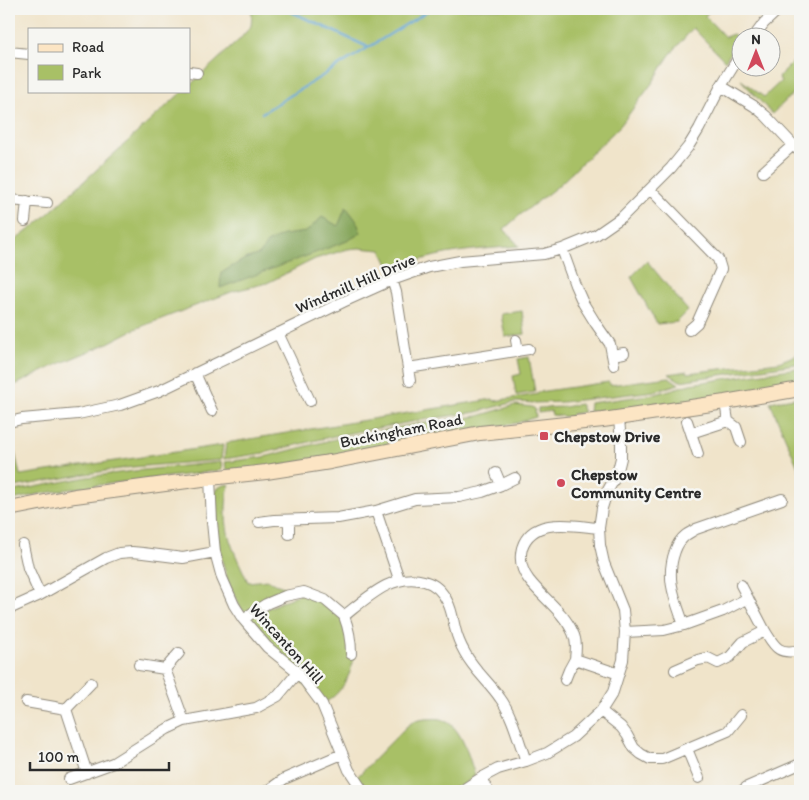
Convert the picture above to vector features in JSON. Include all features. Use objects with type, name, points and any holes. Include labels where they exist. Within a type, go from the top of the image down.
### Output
[{"type":"main road","name":"Buckingham Road","points":[[9,508],[75,496],[330,462],[480,432],[619,418],[800,389]]},
{"type":"street","points":[[760,28],[779,9]]},
{"type":"street","points":[[9,52],[28,54]]},
{"type":"street","name":"Windmill Hill Drive","points":[[9,422],[78,414],[120,405],[159,391],[392,280],[430,267],[460,261],[544,254],[596,236],[622,217],[671,168],[688,147],[720,86],[732,67]]},
{"type":"street","points":[[720,86],[754,106],[797,149],[763,172]]},
{"type":"street","points":[[650,189],[718,259],[721,269],[697,323],[689,330]]},
{"type":"street","points":[[9,200],[47,203]]},
{"type":"street","points":[[25,221],[27,201]]},
{"type":"street","points":[[562,249],[574,285],[583,303],[610,344],[613,360],[624,353]]},
{"type":"street","points":[[392,280],[396,292],[410,381]]},
{"type":"street","points":[[278,333],[310,401]]},
{"type":"street","points":[[516,340],[518,351]]},
{"type":"street","points":[[408,368],[529,349]]},
{"type":"street","points":[[195,373],[212,411]]},
{"type":"street","points":[[725,402],[728,422]]},
{"type":"street","points":[[461,791],[498,769],[547,753],[572,737],[602,711],[613,692],[620,674],[626,632],[622,610],[604,563],[599,528],[607,492],[617,474],[621,458],[622,444],[619,418]]},
{"type":"street","points":[[687,422],[698,454]]},
{"type":"street","points":[[691,433],[728,422],[736,427],[741,442]]},
{"type":"street","points":[[496,473],[501,485]]},
{"type":"street","name":"Wincanton Hill","points":[[210,478],[215,552],[227,590],[243,619],[267,647],[298,672],[322,704],[349,770],[363,791]]},
{"type":"street","points":[[260,522],[338,518],[376,511],[416,499],[459,497],[482,492],[515,478]]},
{"type":"street","points":[[684,625],[671,586],[670,572],[672,559],[680,541],[696,529],[782,499]]},
{"type":"street","points":[[376,511],[399,580]]},
{"type":"street","points":[[289,520],[289,534]]},
{"type":"street","points":[[565,680],[568,670],[575,659],[574,635],[568,624],[523,571],[521,553],[528,536],[545,526],[599,528]]},
{"type":"street","points":[[23,545],[28,568],[40,594]]},
{"type":"street","points":[[9,608],[40,594],[106,558],[119,554],[132,552],[183,558],[215,552]]},
{"type":"street","points":[[344,616],[371,594],[399,580],[415,578],[430,582],[442,591],[449,604],[456,632],[465,653],[476,670],[501,698],[508,711],[526,761]]},
{"type":"street","points":[[741,585],[775,647],[783,651],[800,650]]},
{"type":"street","points":[[243,619],[266,604],[285,596],[304,592],[325,600],[344,616],[349,629],[351,654]]},
{"type":"street","points":[[626,632],[664,630],[684,625],[723,612],[748,598]]},
{"type":"street","points":[[674,670],[708,658],[718,663],[730,657],[743,642],[765,630]]},
{"type":"street","points":[[165,669],[179,653]]},
{"type":"street","points":[[575,659],[620,674]]},
{"type":"street","points":[[139,665],[165,669]]},
{"type":"street","points":[[165,669],[184,721]]},
{"type":"street","points":[[69,779],[113,764],[184,721],[256,708],[278,696],[298,672]]},
{"type":"street","points":[[66,709],[91,683]]},
{"type":"street","points":[[26,702],[66,709]]},
{"type":"street","points":[[66,709],[87,772]]},
{"type":"street","points":[[602,711],[628,735],[634,748],[650,759],[662,759],[728,731],[741,715]]},
{"type":"street","points":[[687,749],[700,778]]},
{"type":"street","points":[[266,791],[284,779],[342,754]]},
{"type":"street","points":[[742,791],[747,787],[800,764]]},
{"type":"street","points":[[481,778],[488,791]]},
{"type":"green space","points":[[249,9],[712,9],[705,16],[725,37],[732,34],[732,50],[725,61],[693,28],[669,56],[653,82],[620,126],[558,186],[504,229],[519,246],[471,250],[436,256],[391,271],[381,250],[348,249],[315,259],[267,283],[234,291],[135,329],[9,388],[9,245],[38,223],[182,92],[190,92],[190,85],[240,39],[251,26],[252,13]]},
{"type":"green space","points":[[800,55],[800,87],[772,114],[741,80],[764,97],[781,81],[779,78],[782,78],[782,73]]},
{"type":"green space","points":[[346,207],[356,220],[361,233],[347,241],[220,288],[221,273],[245,259],[260,254],[267,243],[283,235],[306,232],[322,217],[338,226]]},
{"type":"green space","points":[[647,261],[688,311],[677,322],[657,324],[631,277]]},
{"type":"green space","points":[[522,311],[525,334],[505,337],[501,314]]},
{"type":"green space","points":[[800,352],[800,362],[796,364],[680,381],[669,374],[779,362]]},
{"type":"green space","points":[[529,357],[535,392],[516,395],[513,376],[521,374],[518,359]]},
{"type":"green space","points":[[800,367],[800,384],[603,414],[602,410],[589,412],[590,403],[656,394],[690,384]]},
{"type":"green space","points":[[669,377],[679,384],[655,391],[563,402],[515,402],[477,412],[334,436],[264,453],[224,459],[226,443],[493,399],[494,401],[538,394],[538,392],[609,382],[610,385]]},
{"type":"green space","points":[[800,397],[800,472],[770,402]]},
{"type":"green space","points":[[580,404],[584,412],[572,414],[571,417],[552,415],[551,411],[538,413],[538,408]]},
{"type":"green space","points":[[515,405],[532,407],[535,409],[536,417],[517,423],[265,468],[226,470],[225,462],[264,457],[335,439],[423,423],[478,416]]},
{"type":"green space","points":[[10,431],[20,475],[223,445],[221,460],[133,467],[9,488]]},
{"type":"green space","points":[[221,462],[222,470],[78,488],[9,501],[9,492],[87,477]]},
{"type":"green space","points":[[229,484],[226,510],[228,534],[248,582],[267,580],[293,590],[245,612],[241,609],[229,585],[219,550],[215,495],[218,488]]},
{"type":"green space","points":[[304,592],[344,616],[351,654],[354,658],[344,685],[334,696],[322,704],[243,619]]},
{"type":"green space","points":[[441,719],[448,722],[454,728],[464,743],[475,776],[455,791],[368,791],[357,777],[406,727],[414,721]]},
{"type":"waterway","points":[[285,9],[368,47]]},
{"type":"waterway","points":[[262,113],[431,9]]},
{"type":"place","name":"Chepstow Drive","points":[[544,436]]},
{"type":"place","name":"Chepstow Community Centre","points":[[561,483]]}]
